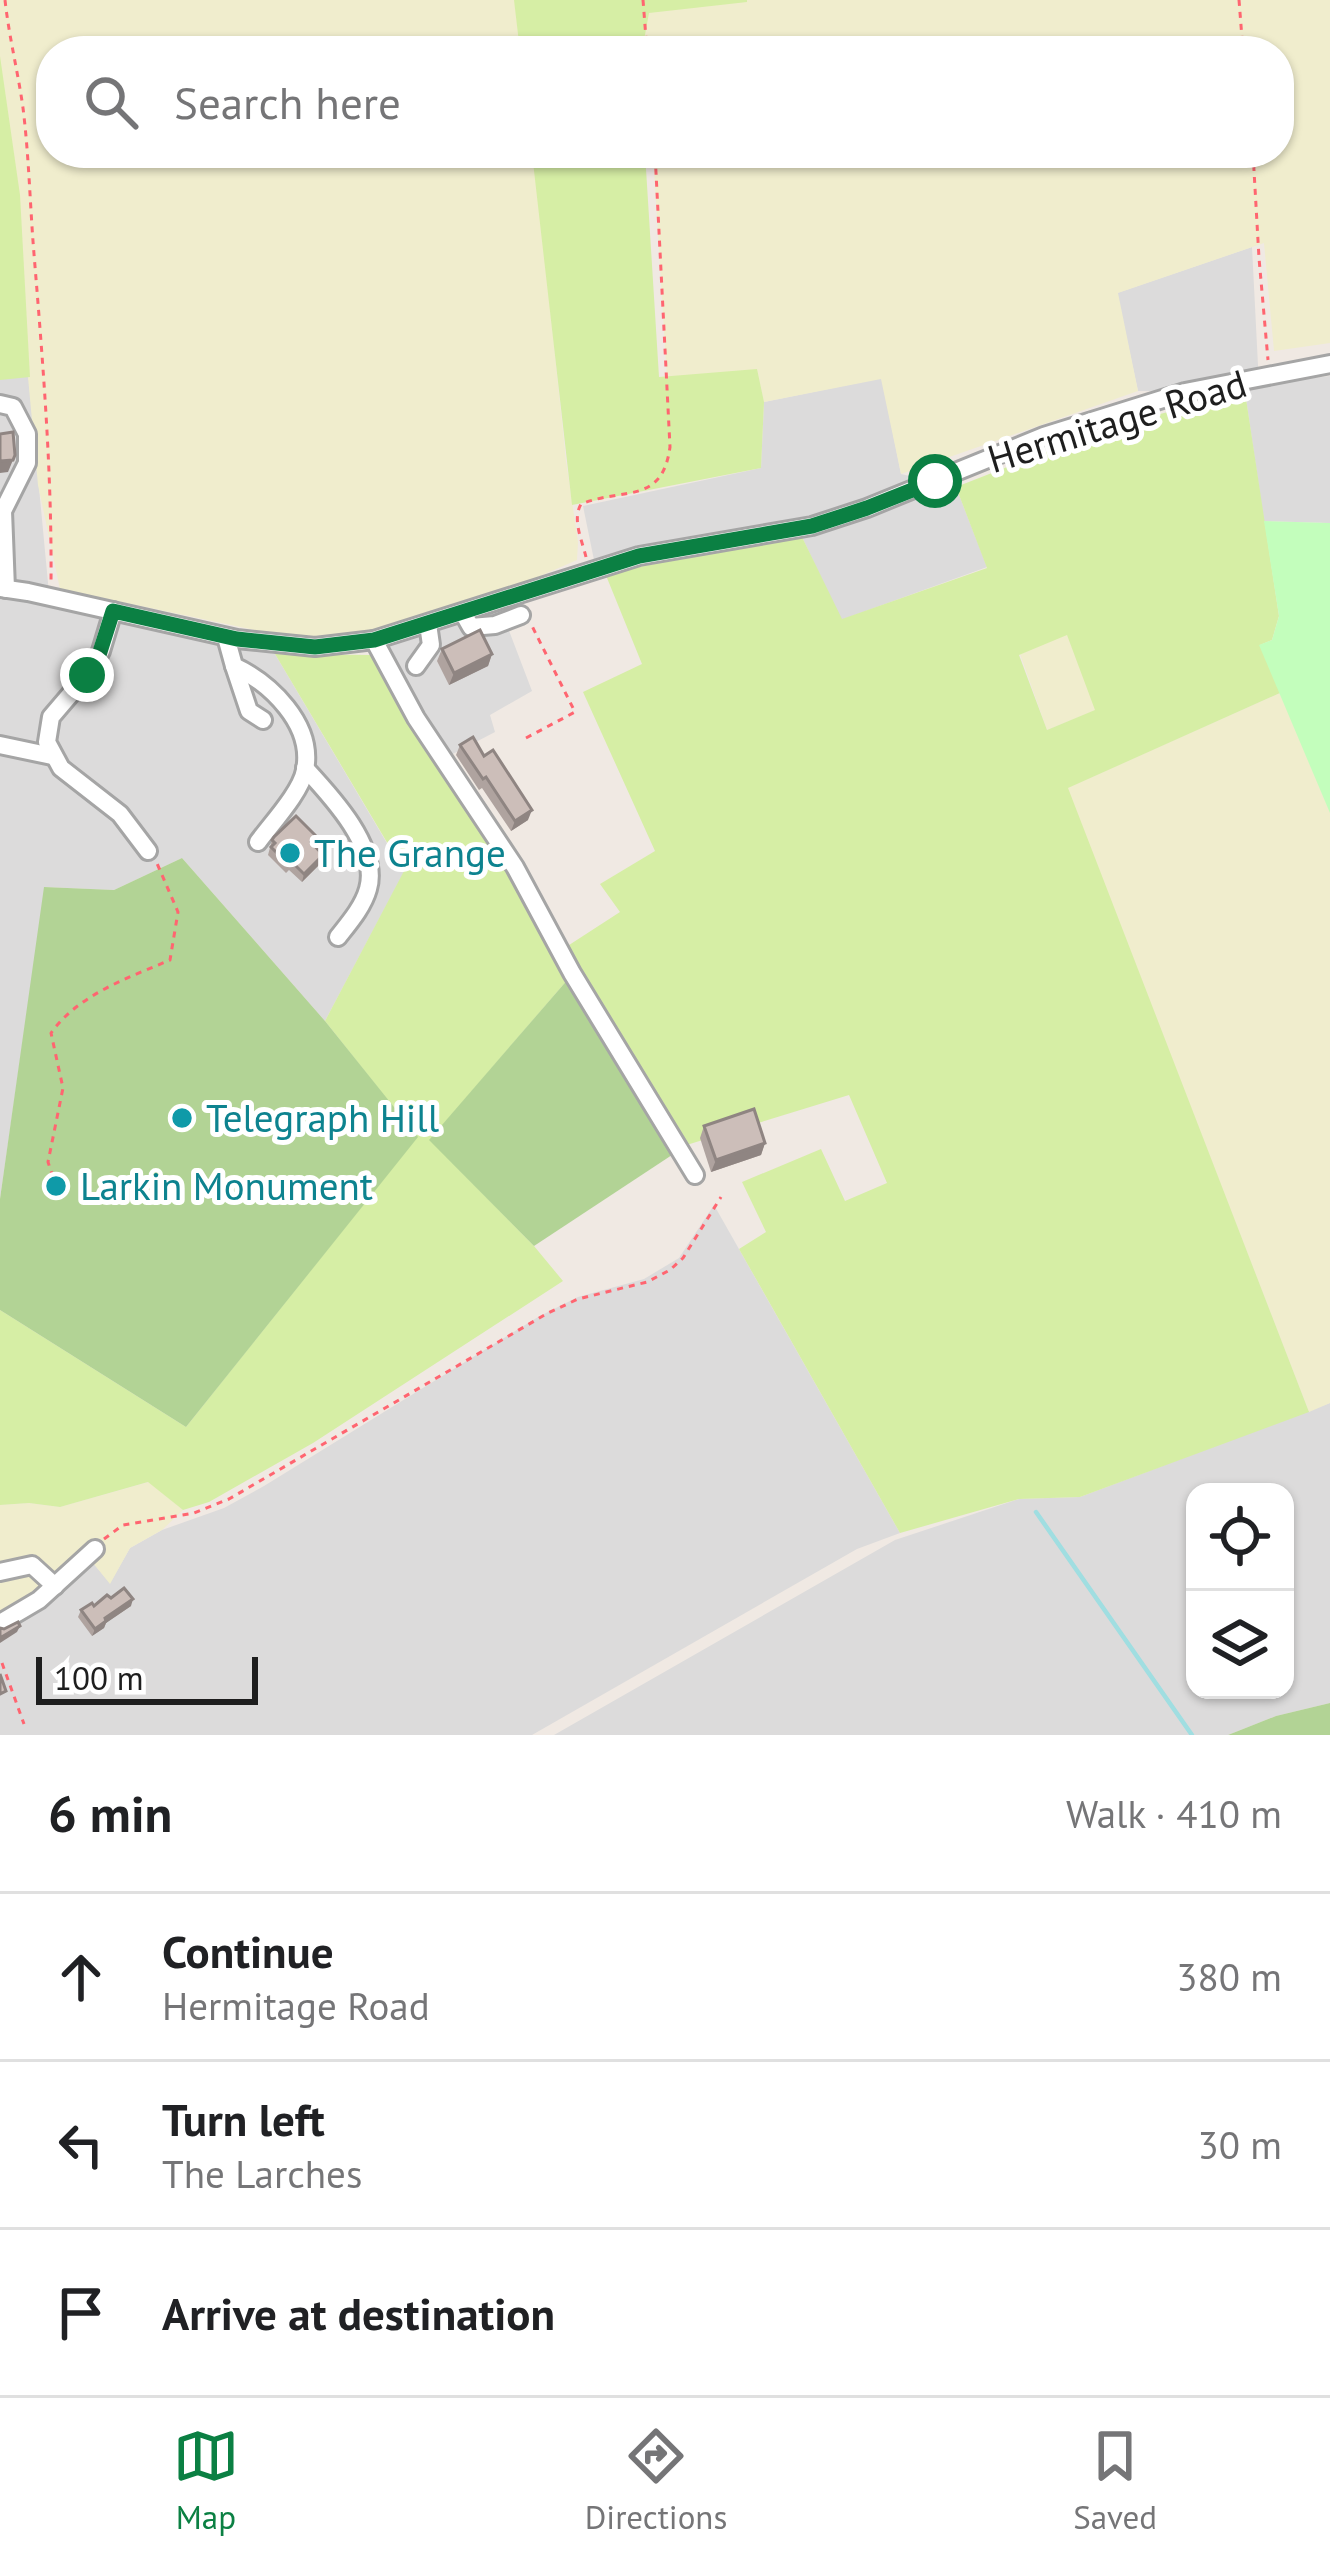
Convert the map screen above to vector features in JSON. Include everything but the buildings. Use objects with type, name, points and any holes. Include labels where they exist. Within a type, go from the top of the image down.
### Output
[{"type":"street","name":"Hermitage Road","points":[[3,588],[226,637],[315,647],[374,640],[639,556],[812,526],[1044,436],[1185,392],[1330,364]]},
{"type":"street","points":[[0,404],[13,407],[27,434],[27,463],[4,511],[3,588]]},
{"type":"street","points":[[113,611],[92,669],[51,717],[47,739],[64,771],[120,814],[148,851]]},
{"type":"street","points":[[464,614],[471,627],[521,615]]},
{"type":"street","points":[[416,667],[431,645],[428,624]]},
{"type":"street","points":[[226,637],[249,711],[263,720]]},
{"type":"street","points":[[374,640],[416,718],[515,867],[572,973],[694,1175]]},
{"type":"street","points":[[234,665],[259,680],[286,707],[298,724],[305,748],[305,768],[296,789],[258,842]]},
{"type":"street","points":[[0,745],[52,756]]},
{"type":"street","points":[[305,768],[334,799],[371,868],[368,891],[338,937]]},
{"type":"street","points":[[0,1623],[33,1604],[95,1549]]},
{"type":"street","points":[[0,1572],[34,1565],[55,1586]]},
{"type":"path","points":[[5,0],[22,108],[49,454],[50,596]]},
{"type":"path","points":[[644,0],[646,36]]},
{"type":"path","points":[[1239,0],[1242,36]]},
{"type":"path","points":[[590,570],[578,522],[581,504],[646,490],[668,465],[656,168]]},
{"type":"path","points":[[1254,168],[1270,374]]},
{"type":"path","points":[[521,615],[530,622],[575,712],[526,739]]},
{"type":"path","points":[[53,1177],[48,1162],[63,1088],[51,1033],[63,1017],[110,985],[170,960],[178,912],[148,851]]},
{"type":"path","points":[[95,1549],[123,1525],[194,1513],[230,1499],[560,1307],[663,1274],[683,1258],[722,1197]]},
{"type":"path","points":[[2,1663],[24,1724]]},
{"type":"shaded area","points":[[0,0],[516,0],[520,36],[36,36],[36,168],[536,168],[577,560],[501,593],[355,636],[293,638],[60,589],[38,485],[0,75]]},
{"type":"shaded area","points":[[1330,0],[1330,343],[1274,351],[1264,243],[1118,293],[1138,391],[901,474],[881,379],[764,402],[756,370],[667,379],[654,168],[1294,168],[1294,36],[645,36],[643,4]]},
{"type":"shaded area","points":[[0,75],[50,604],[275,654],[404,872],[325,1021],[182,858],[114,890],[45,887],[0,1199]]},
{"type":"shaded area","points":[[1252,247],[1259,385],[1330,376],[1330,523],[1264,521],[1245,392],[1138,391],[1117,293]]},
{"type":"shaded area","points":[[882,378],[901,474],[956,487],[987,567],[841,620],[795,522],[594,560],[583,506],[761,468],[764,402]]},
{"type":"shaded area","points":[[500,607],[532,691],[490,715],[495,732],[447,757],[384,648]]},
{"type":"shaded area","points":[[1067,634],[1096,710],[1047,730],[1020,654]]},
{"type":"shaded area","points":[[1280,693],[1330,812],[1330,1403],[1309,1412],[1067,788]]},
{"type":"shaded area","points":[[714,1205],[900,1533],[857,1549],[532,1735],[0,1735],[0,1628],[93,1563],[110,1583],[130,1548],[264,1486],[538,1317],[578,1297],[644,1279],[679,1258]]},
{"type":"shaded area","points":[[1330,1403],[1330,1703],[1276,1716],[1228,1735],[554,1735],[895,1540],[1019,1499],[1080,1497]]},
{"type":"shaded area","points":[[149,1482],[183,1510],[162,1530],[130,1548],[110,1584],[93,1563],[0,1628],[0,1505],[60,1507]]},
{"type":"green space","points":[[514,0],[747,0],[649,13],[645,36],[518,36]]},
{"type":"green space","points":[[0,56],[20,195],[30,377],[0,380]]},
{"type":"green space","points":[[534,168],[646,168],[659,377],[757,369],[764,402],[761,468],[572,505]]},
{"type":"green space","points":[[1245,392],[1279,616],[1272,640],[1260,645],[1280,693],[1068,788],[1309,1412],[1080,1497],[1019,1499],[900,1533],[739,1249],[766,1232],[742,1182],[821,1149],[845,1201],[887,1183],[849,1095],[680,1147],[566,947],[620,912],[600,884],[655,851],[583,692],[642,664],[605,573],[802,537],[842,619],[987,568],[956,487],[1110,427]],"holes":[[[1067,635],[1095,710],[1047,730],[1019,655]]]},
{"type":"green space","points":[[1264,521],[1330,523],[1330,813],[1259,645],[1272,640],[1279,616]]},
{"type":"green space","points":[[275,654],[372,655],[569,978],[430,1140],[563,1281],[313,1443],[209,1502],[183,1510],[148,1482],[60,1507],[0,1505],[0,1310],[186,1427],[417,1137],[325,1021],[404,871]]},
{"type":"green space","points":[[182,858],[325,1021],[418,1137],[186,1427],[0,1310],[0,1199],[44,887],[114,890]]},
{"type":"green space","points":[[569,978],[672,1155],[534,1246],[429,1140]]},
{"type":"green space","points":[[1330,1703],[1330,1735],[1228,1735],[1276,1716]]},
{"type":"waterway","points":[[1036,1512],[1192,1735]]},
{"type":"place","name":"The Grange","points":[[290,853]]},
{"type":"place","name":"Telegraph Hill","points":[[182,1118]]},
{"type":"place","name":"Larkin Monument","points":[[56,1186]]},
{"type":"route","points":[[87,675],[98,658],[113,611],[237,639],[315,647],[374,640],[639,556],[812,526],[935,481]]}]
